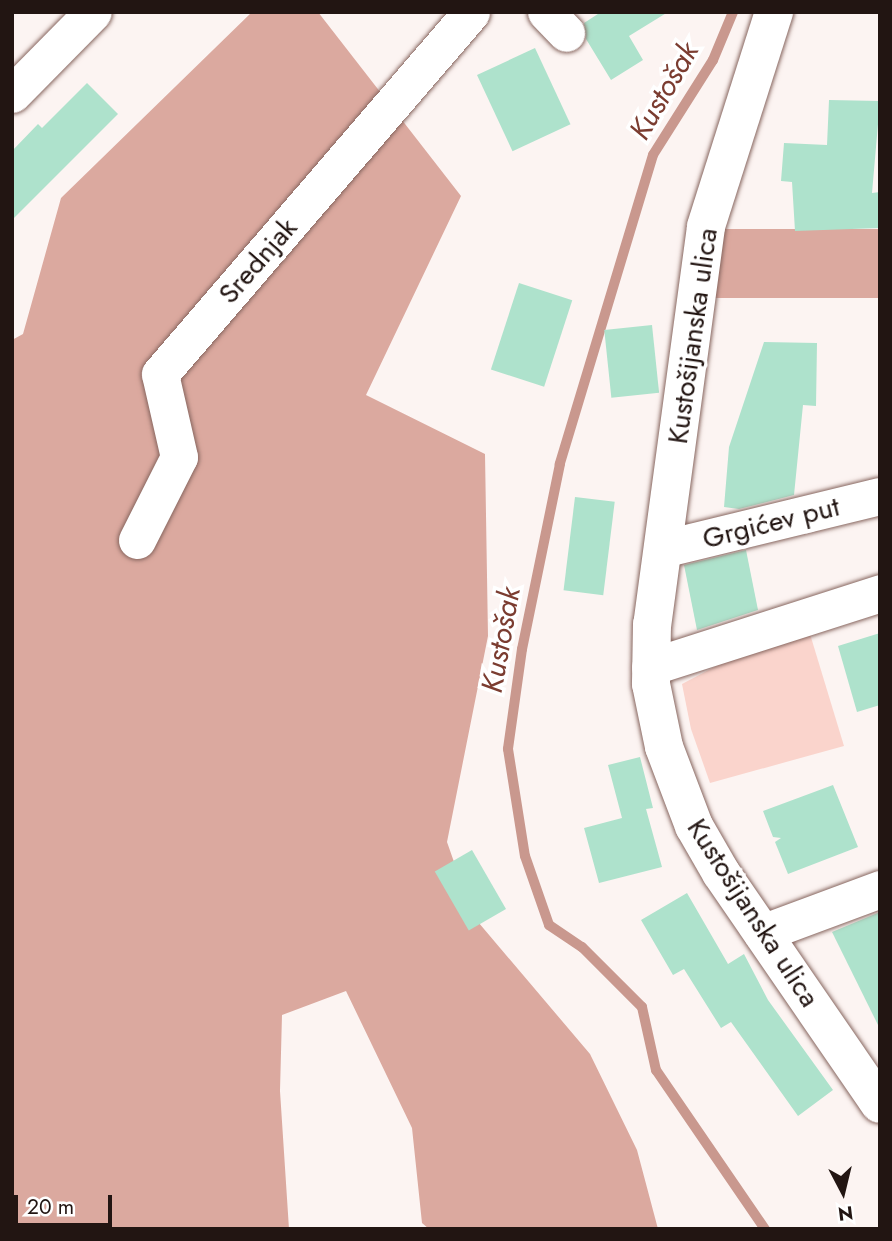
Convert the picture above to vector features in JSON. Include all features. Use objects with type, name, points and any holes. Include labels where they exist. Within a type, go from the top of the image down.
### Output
[{"type":"street","points":[[12,94],[93,12]]},
{"type":"street","name":"Srednjak","points":[[137,540],[179,457],[160,374],[471,12]]},
{"type":"street","name":"Kustošijanska ulica","points":[[774,12],[706,227],[662,549],[650,667],[655,715],[676,785],[721,873],[880,1104]]},
{"type":"street","name":"Grgićev put","points":[[662,549],[880,496]]},
{"type":"street","points":[[650,667],[880,593]]},
{"type":"street","points":[[762,933],[880,889]]},
{"type":"shaded area","points":[[252,12],[318,12],[461,196],[366,395],[485,454],[488,636],[447,842],[473,916],[590,1054],[637,1150],[658,1229],[429,1229],[422,1223],[412,1128],[346,991],[282,1015],[280,1091],[289,1229],[12,1229],[12,340],[23,334],[61,198]]},
{"type":"shaded area","points":[[715,229],[880,229],[880,298],[715,298]]},
{"type":"shaded area","points":[[810,634],[844,746],[710,783],[691,729],[682,684],[743,652]]},
{"type":"building","points":[[601,12],[668,12],[629,36],[643,60],[611,80],[586,39],[584,23]]},
{"type":"building","points":[[535,48],[570,124],[512,151],[477,75]]},
{"type":"building","points":[[87,83],[118,114],[12,220],[12,151],[38,124],[42,128]]},
{"type":"building","points":[[829,100],[880,101],[872,193],[880,192],[880,228],[795,231],[792,182],[781,181],[784,143],[827,145]]},
{"type":"building","points":[[519,283],[572,300],[544,387],[491,370]]},
{"type":"building","points":[[652,325],[659,393],[611,398],[604,330]]},
{"type":"building","points":[[764,342],[817,343],[816,406],[803,405],[794,495],[739,509],[724,507],[729,447]]},
{"type":"building","points":[[575,497],[615,502],[603,595],[564,590]]},
{"type":"building","points":[[746,550],[758,610],[697,630],[684,565]]},
{"type":"building","points":[[880,633],[880,705],[857,712],[838,646]]},
{"type":"building","points":[[640,757],[653,808],[646,809],[662,867],[599,883],[584,828],[622,818],[608,765]]},
{"type":"building","points":[[833,785],[858,847],[788,874],[775,842],[781,838],[773,837],[763,811]]},
{"type":"building","points":[[472,850],[506,909],[469,930],[435,872]]},
{"type":"building","points":[[687,893],[728,964],[744,954],[768,1000],[833,1090],[798,1116],[731,1022],[721,1028],[684,969],[673,975],[641,920]]},
{"type":"building","points":[[880,912],[880,1029],[832,932]]},
{"type":"waterway","name":"Kustošak","points":[[733,12],[713,60],[653,155],[560,464],[522,649],[508,749],[525,856],[549,925],[582,947],[642,1007],[656,1070],[765,1229]]}]
